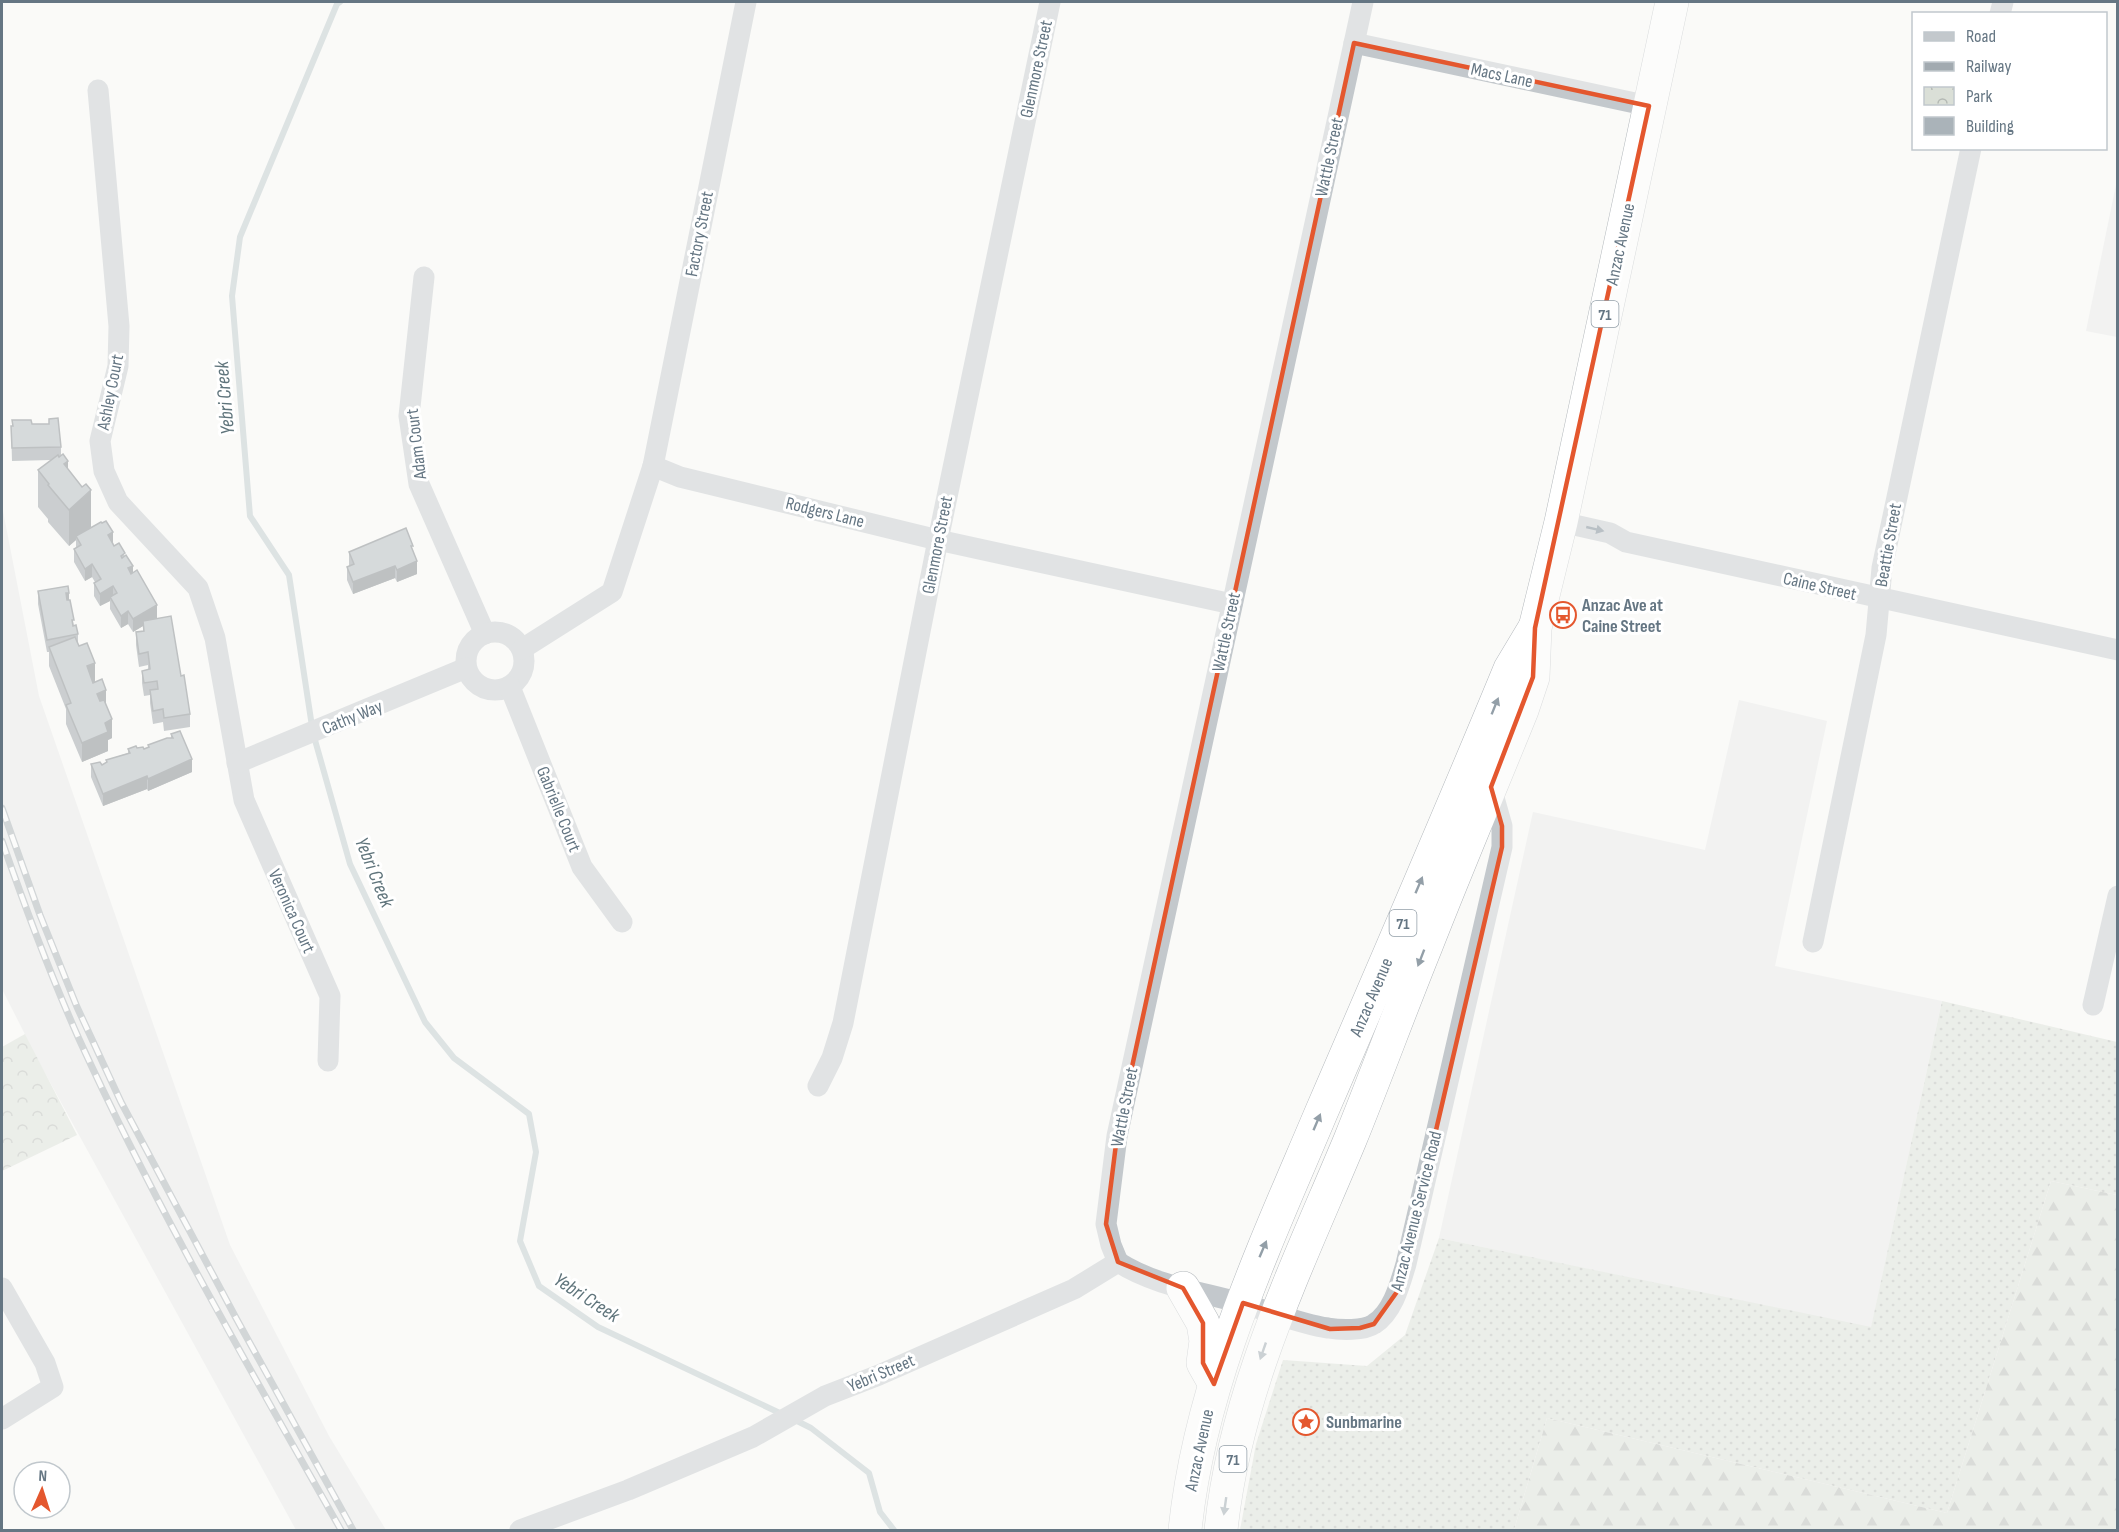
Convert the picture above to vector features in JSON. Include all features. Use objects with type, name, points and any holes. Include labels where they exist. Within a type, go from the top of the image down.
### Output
[{"type":"highway","name":"Anzac Avenue","points":[[1221,1530],[1239,1431],[1276,1314],[1350,1139],[1522,710],[1533,677],[1536,628],[1561,522],[1672,2]]},
{"type":"highway","name":"Anzac Avenue","points":[[1185,1530],[1193,1473],[1214,1384],[1258,1260],[1510,669],[1536,628]]},
{"type":"highway","points":[[1183,1288],[1203,1323],[1206,1341],[1203,1363],[1214,1384]]},
{"type":"street","name":"Factory Street","points":[[653,466],[746,2]]},
{"type":"street","name":"Glenmore Street","points":[[818,1086],[832,1058],[843,1023],[938,540],[1050,2]]},
{"type":"street","name":"Wattle Street","points":[[1118,1262],[1106,1224],[1117,1136],[1363,2]]},
{"type":"street","name":"Macs Lane","points":[[1354,42],[1649,106]]},
{"type":"street","name":"Ashley Court","points":[[98,90],[119,326],[118,366],[100,441],[104,471],[118,502],[198,588],[215,638],[237,764]]},
{"type":"street","name":"Beattie Street","points":[[1813,942],[1876,635],[1882,568],[1971,150]]},
{"type":"street","name":"Adam Court","points":[[424,277],[409,416],[419,484],[485,634]]},
{"type":"street","name":"Rodgers Lane","points":[[653,466],[680,477],[938,540],[1232,604]]},
{"type":"street","points":[[522,649],[612,592],[653,466]]},
{"type":"street","name":"Caine Street","points":[[1561,522],[1610,533],[1626,543],[2118,650]]},
{"type":"street","points":[[502,633],[510,636],[522,649],[525,666],[522,675],[510,687],[492,691],[484,688],[476,684],[466,668],[471,644],[485,634],[502,633]]},
{"type":"street","name":"Cathy Way","points":[[237,764],[466,668]]},
{"type":"street","name":"Gabrielle Court","points":[[510,687],[582,867],[622,922]]},
{"type":"street","name":"Veronica Court","points":[[237,764],[244,800],[330,996],[328,1061]]},
{"type":"street","name":"Anzac Avenue Service Road","points":[[1276,1314],[1330,1329],[1360,1328],[1374,1324],[1387,1310],[1399,1289],[1406,1264],[1460,991],[1502,847],[1502,826],[1491,787]]},
{"type":"street","points":[[2093,1005],[2118,896]]},
{"type":"street","points":[[1118,1262],[1133,1272],[1276,1314]]},
{"type":"street","name":"Yebri Street","points":[[520,1530],[628,1490],[753,1437],[825,1396],[879,1375],[1074,1289],[1118,1262]]},
{"type":"street","points":[[2,1288],[45,1363],[53,1387],[2,1419]]},
{"type":"highlighted area","points":[[1354,43],[1649,106],[1535,628],[1533,677],[1491,787],[1502,826],[1502,847],[1399,1289],[1374,1324],[1360,1328],[1330,1329],[1243,1303],[1214,1384],[1203,1363],[1203,1323],[1183,1288],[1118,1262],[1106,1224],[1117,1136]]},
{"type":"shaded area","points":[[2117,180],[2117,337],[2086,331]]},
{"type":"shaded area","points":[[2,506],[39,696],[230,1245],[329,1436],[386,1530],[296,1530],[40,1064],[2,989]]},
{"type":"shaded area","points":[[1739,700],[1827,721],[1775,966],[1942,1001],[1871,1328],[1439,1238],[1533,812],[1705,850]]},
{"type":"green space","points":[[1942,1001],[2117,1042],[2117,1195],[2051,1181],[1947,1513],[1547,1418],[1514,1530],[1240,1530],[1256,1444],[1283,1360],[1367,1366],[1405,1335],[1439,1238],[1871,1327]]},
{"type":"green space","points":[[25,1034],[77,1135],[2,1171],[2,1047]]},
{"type":"green space","points":[[2051,1181],[2117,1195],[2117,1530],[1514,1530],[1547,1418],[1947,1513]]},
{"type":"building","points":[[58,418],[61,447],[12,448],[12,420],[31,420],[32,424],[49,424],[49,419]]},
{"type":"building","points":[[63,454],[68,461],[64,464],[82,487],[86,484],[91,490],[69,510],[38,470],[58,455],[59,457]]},
{"type":"building","points":[[106,521],[113,532],[108,535],[114,546],[119,543],[125,553],[121,556],[122,558],[126,555],[133,566],[128,568],[131,574],[137,570],[157,605],[133,619],[128,611],[121,616],[110,597],[117,593],[113,586],[100,594],[94,583],[101,579],[92,564],[85,569],[74,549],[81,545],[76,536]]},
{"type":"building","points":[[406,528],[417,561],[397,570],[395,566],[353,582],[347,567],[354,564],[349,552]]},
{"type":"building","points":[[68,586],[67,600],[70,600],[73,626],[76,625],[78,634],[47,640],[38,591]]},
{"type":"building","points":[[171,616],[190,714],[164,718],[163,709],[153,711],[150,690],[158,689],[157,681],[144,683],[142,671],[150,669],[148,652],[139,654],[136,632],[144,631],[143,621]]},
{"type":"building","points":[[75,637],[79,646],[87,643],[95,663],[87,666],[93,683],[102,679],[106,690],[97,694],[100,701],[104,700],[112,719],[105,723],[108,732],[82,743],[66,705],[71,703],[49,647]]},
{"type":"building","points":[[180,731],[192,759],[148,779],[147,776],[103,794],[91,764],[100,762],[102,765],[107,762],[106,760],[130,753],[128,749],[136,746],[144,749],[149,747],[148,745],[173,738],[171,734]]},
{"type":"waterway","name":"Yebri Creek","points":[[340,2],[337,4],[240,237],[232,296],[250,516],[289,575],[313,733],[350,864],[425,1022],[454,1058],[529,1114],[536,1152],[520,1241],[539,1286],[598,1327],[784,1415]]},
{"type":"waterway","name":"Yebri Creek","points":[[793,1419],[811,1428],[869,1473],[880,1512],[894,1530]]},
{"type":"railway","points":[[2,808],[40,915],[77,1007],[121,1102],[236,1318],[353,1530]]},
{"type":"railway","points":[[2,841],[58,990],[109,1102],[205,1288],[341,1530]]},
{"type":"place","name":"Anzac Ave at Caine Street","points":[[1563,615]]},
{"type":"place","name":"Sunbmarine","points":[[1306,1422]]}]
